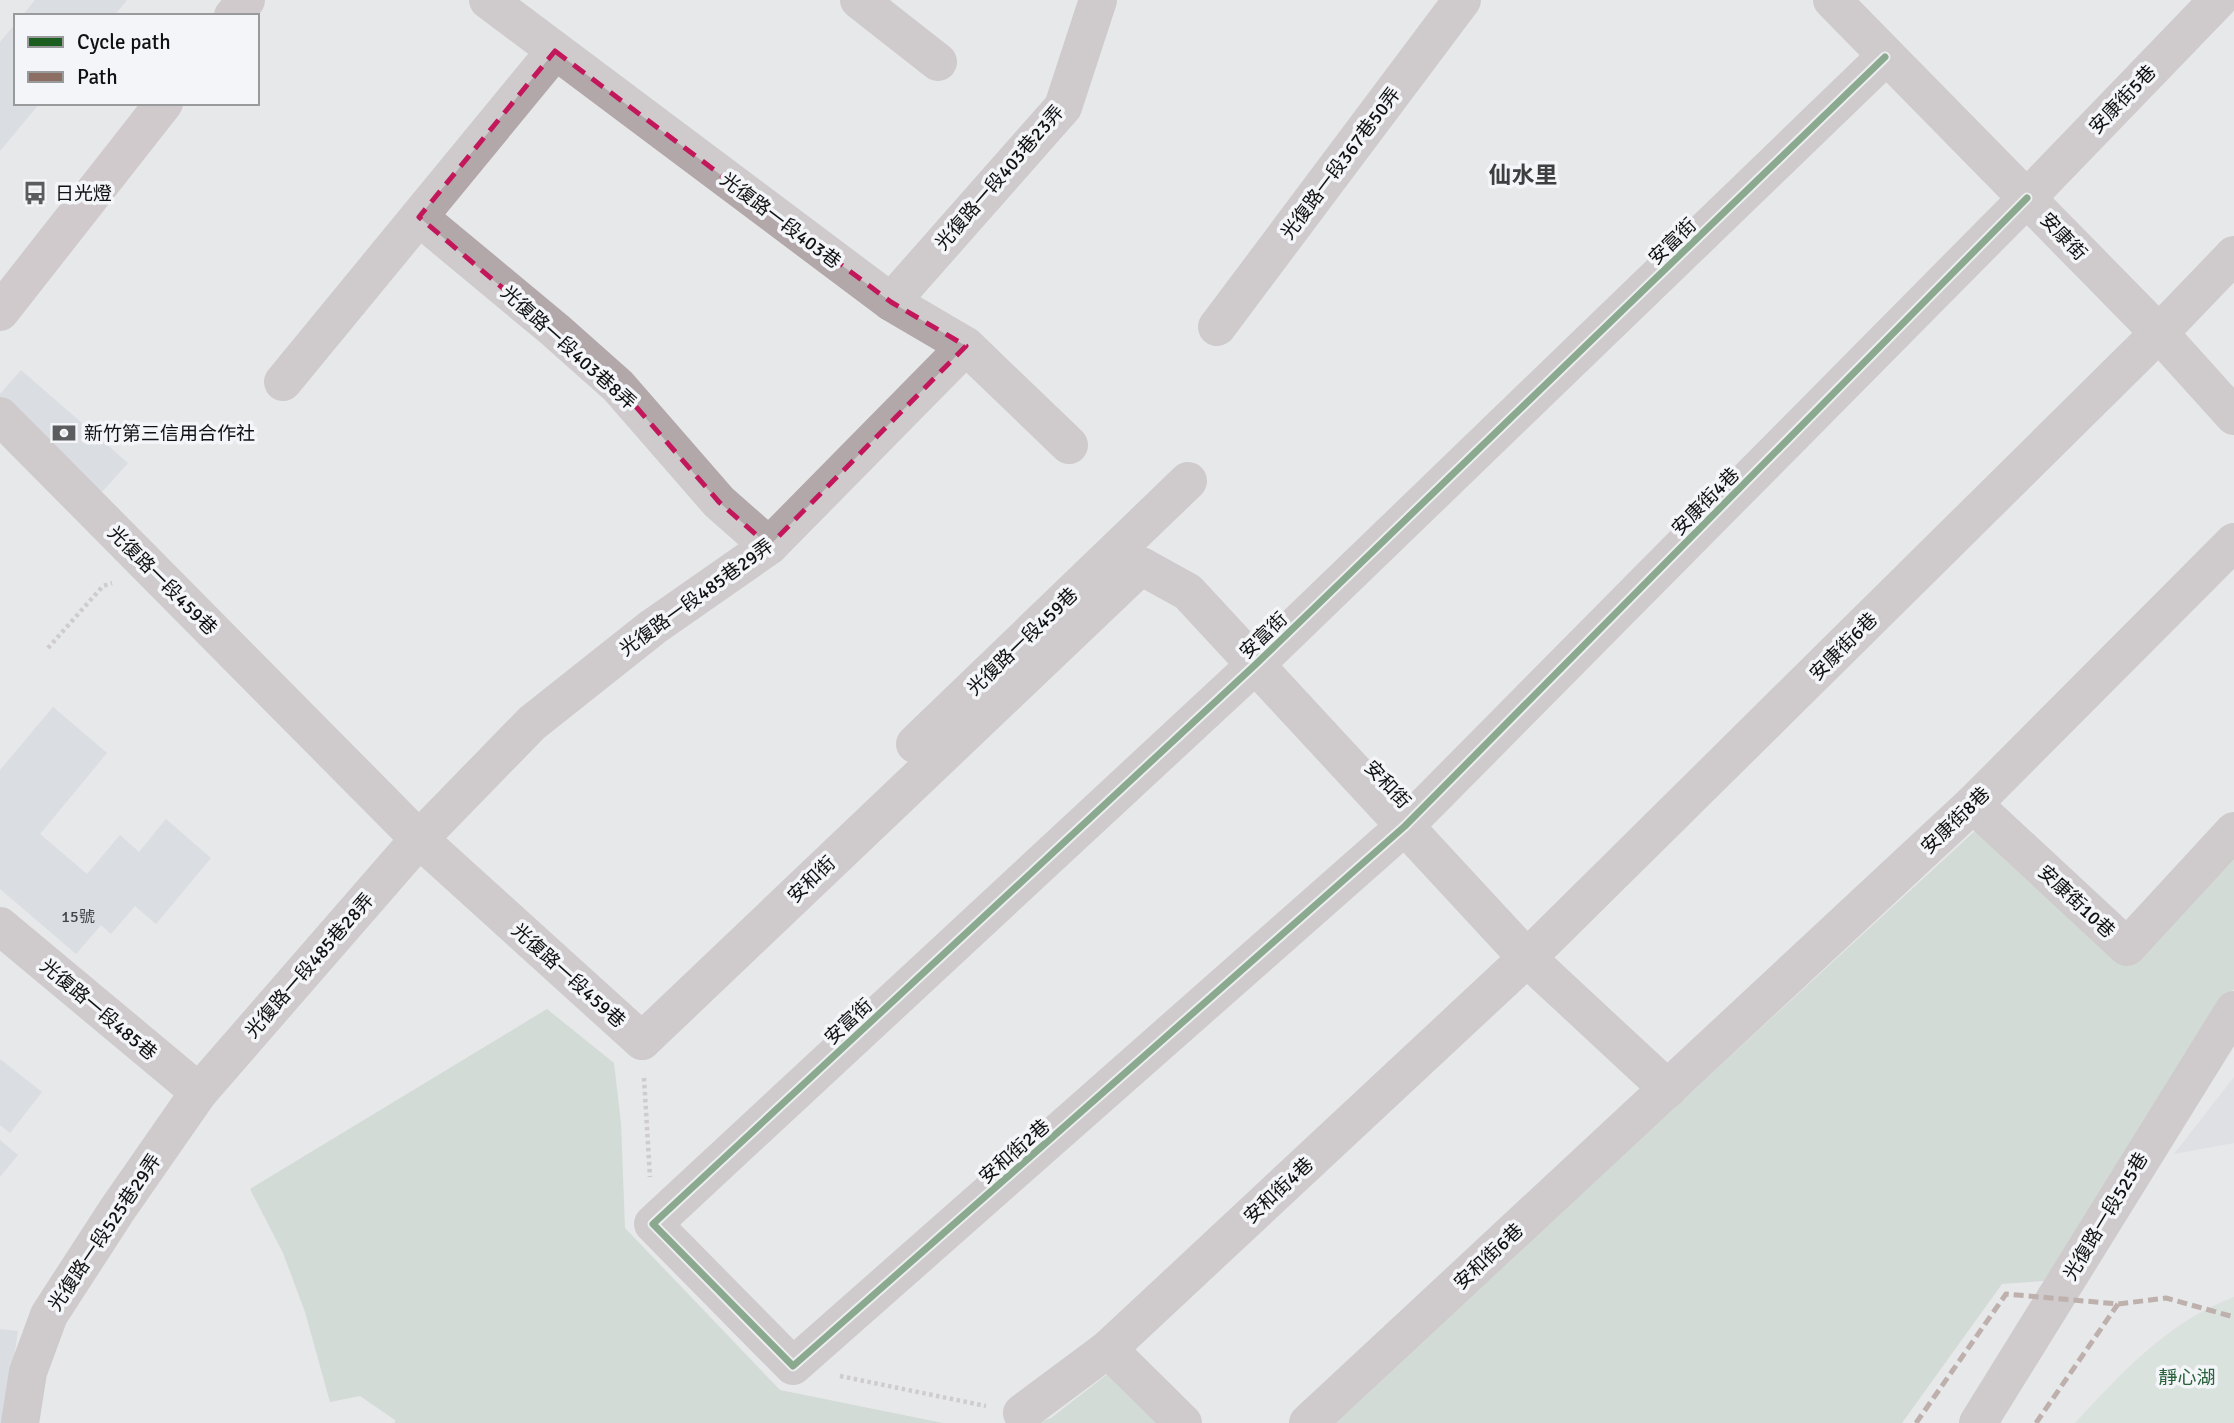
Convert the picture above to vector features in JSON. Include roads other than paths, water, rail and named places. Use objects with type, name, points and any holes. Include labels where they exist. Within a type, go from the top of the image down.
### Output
[{"type":"main road","points":[[235,14],[246,0]]},
{"type":"main road","points":[[0,312],[162,105]]},
{"type":"street","name":"光復路一段403巷","points":[[488,0],[891,302],[966,346],[1069,445]]},
{"type":"street","points":[[859,0],[938,62]]},
{"type":"street","name":"光復路一段403巷23弄","points":[[891,302],[1063,107],[1098,0]]},
{"type":"street","name":"光復路一段367巷50弄","points":[[1217,327],[1462,0]]},
{"type":"street","name":"安康街","points":[[1832,0],[2158,333],[2234,416]]},
{"type":"street","name":"安康街5巷","points":[[2027,198],[2218,0]]},
{"type":"street","points":[[283,382],[555,51]]},
{"type":"street","name":"安富街","points":[[793,1366],[653,1224],[1255,665],[1885,57]]},
{"type":"street","name":"安康街4巷","points":[[1405,826],[2027,198]]},
{"type":"street","name":"光復路一段403巷8弄","points":[[419,217],[618,386],[719,502],[769,546]]},
{"type":"street","name":"安康街6巷","points":[[1527,958],[2234,255]]},
{"type":"street","name":"光復路一段485巷29弄","points":[[419,839],[531,723],[653,627],[769,546],[966,346]]},
{"type":"street","name":"光復路一段459巷","points":[[0,416],[419,839],[642,1041],[767,886],[1188,481]]},
{"type":"street","name":"安康街8巷","points":[[1668,1089],[1973,804],[2234,542]]},
{"type":"street","name":"安和街","points":[[642,1041],[1141,566],[1188,592],[1527,958],[1668,1089]]},
{"type":"street","name":"安康街10巷","points":[[1973,804],[2127,947],[2234,831]]},
{"type":"street","name":"安和街2巷","points":[[793,1366],[1405,826]]},
{"type":"street","name":"光復路一段485巷28弄","points":[[199,1092],[419,839]]},
{"type":"street","name":"光復路一段485巷","points":[[0,926],[199,1092]]},
{"type":"street","name":"安和街4巷","points":[[1023,1413],[1108,1349],[1527,958]]},
{"type":"street","name":"光復路一段525巷","points":[[1978,1423],[2234,1010]]},
{"type":"street","name":"安和街6巷","points":[[1308,1423],[1668,1089]]},
{"type":"street","name":"光復路一段525巷29弄","points":[[20,1423],[28,1372],[48,1315],[199,1092]]},
{"type":"street","points":[[1108,1349],[1183,1423]]},
{"type":"place","name":"日光燈","points":[[35,193]]},
{"type":"place","name":"新竹第三信用合作社","points":[[64,433]]},
{"type":"district","name":"仙水里","points":[[1523,175]]},
{"type":"park label","name":"靜心湖","points":[[2187,1377]]}]
